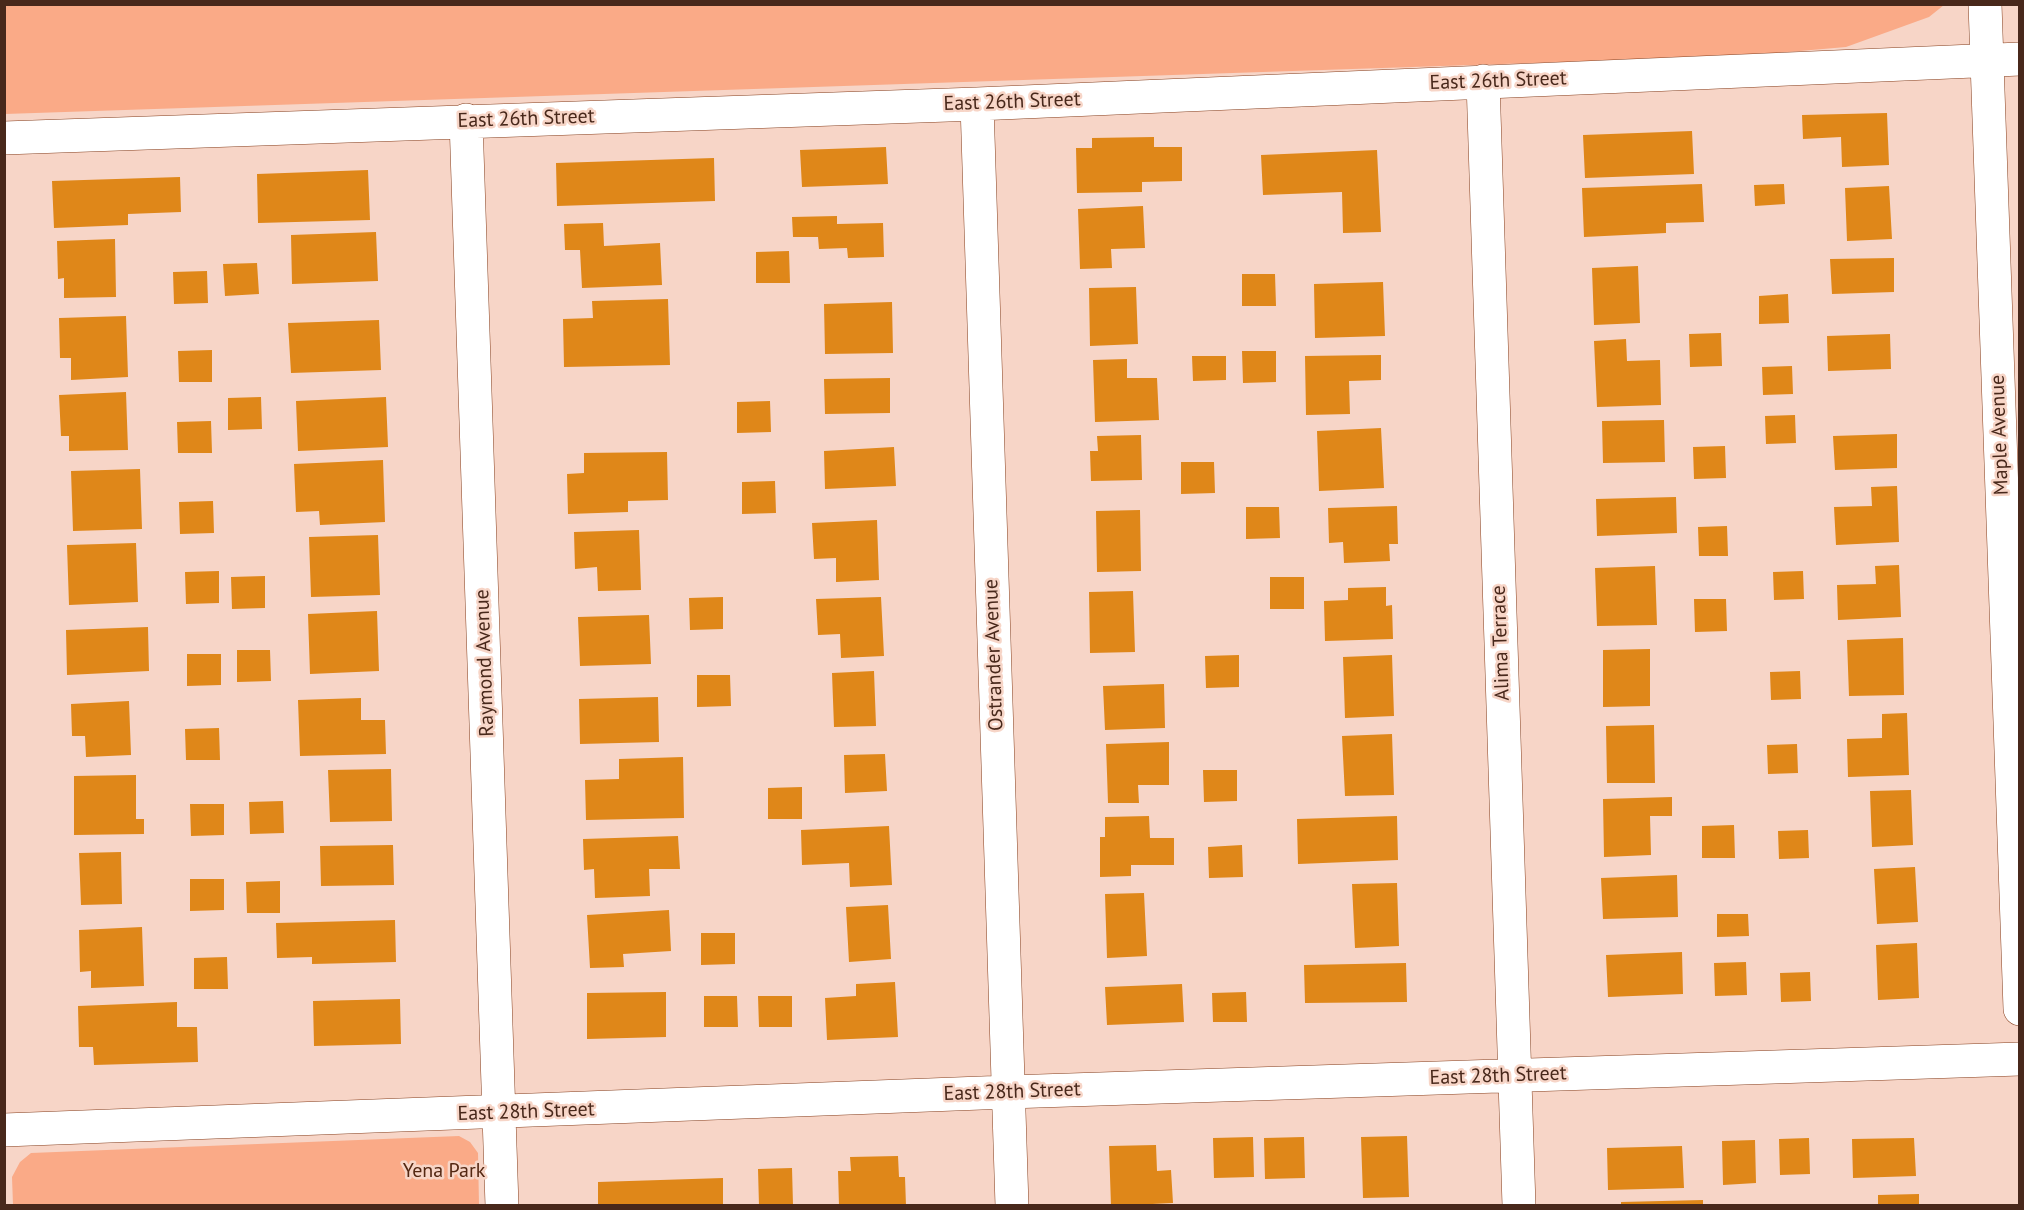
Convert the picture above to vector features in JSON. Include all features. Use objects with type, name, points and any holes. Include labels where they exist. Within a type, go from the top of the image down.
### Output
[{"type":"street","name":"Maple Avenue","points":[[1985,4],[1987,60],[2007,297],[2019,1010]]},
{"type":"street","name":"East 26th Street","points":[[4,138],[466,120],[976,104],[2019,59]]},
{"type":"street","name":"Alima Terrace","points":[[1483,81],[1519,1206]]},
{"type":"street","name":"Ostrander Avenue","points":[[976,104],[1012,1206]]},
{"type":"street","name":"Raymond Avenue","points":[[466,120],[502,1206]]},
{"type":"street","name":"East 28th Street","points":[[4,1130],[1008,1092],[2019,1059]]},
{"type":"green space","points":[[4,5],[1944,5],[1929,17],[1846,47],[1742,56],[5,114]]},
{"type":"green space","name":"Yena Park","points":[[459,1136],[470,1142],[478,1153],[479,1205],[13,1205],[12,1177],[20,1162],[31,1153]]},
{"type":"building","points":[[1887,113],[1889,165],[1842,167],[1841,137],[1803,139],[1802,115]]},
{"type":"building","points":[[1692,131],[1694,174],[1585,178],[1583,135]]},
{"type":"building","points":[[1154,137],[1154,147],[1182,147],[1182,181],[1142,182],[1142,192],[1077,193],[1076,148],[1092,148],[1092,138]]},
{"type":"building","points":[[886,147],[888,184],[802,187],[800,150]]},
{"type":"building","points":[[1377,150],[1381,232],[1343,233],[1342,192],[1263,195],[1261,155]]},
{"type":"building","points":[[714,158],[715,201],[557,206],[556,163]]},
{"type":"building","points":[[368,170],[370,220],[258,223],[257,174]]},
{"type":"building","points":[[180,177],[181,212],[128,214],[128,225],[54,228],[52,181]]},
{"type":"building","points":[[1702,184],[1704,222],[1666,223],[1666,233],[1584,237],[1582,188]]},
{"type":"building","points":[[1784,184],[1785,204],[1755,206],[1754,185]]},
{"type":"building","points":[[1889,186],[1892,239],[1847,241],[1845,188]]},
{"type":"building","points":[[1143,206],[1145,248],[1111,249],[1112,268],[1080,269],[1078,209]]},
{"type":"building","points":[[837,216],[837,224],[883,223],[884,257],[848,258],[847,248],[819,249],[818,237],[793,237],[792,217]]},
{"type":"building","points":[[603,223],[604,246],[660,243],[662,285],[582,288],[580,250],[565,250],[564,224]]},
{"type":"building","points":[[376,232],[378,281],[292,284],[291,235]]},
{"type":"building","points":[[115,239],[116,297],[64,298],[64,278],[58,279],[57,241]]},
{"type":"building","points":[[789,251],[790,283],[756,283],[756,252]]},
{"type":"building","points":[[1894,258],[1894,292],[1832,294],[1830,259]]},
{"type":"building","points":[[257,263],[259,294],[225,296],[223,264]]},
{"type":"building","points":[[1638,266],[1640,323],[1594,325],[1592,268]]},
{"type":"building","points":[[207,271],[208,303],[174,304],[173,272]]},
{"type":"building","points":[[1242,274],[1275,274],[1276,306],[1242,306]]},
{"type":"building","points":[[1383,282],[1385,336],[1315,338],[1314,284]]},
{"type":"building","points":[[1136,287],[1138,344],[1090,346],[1089,288]]},
{"type":"building","points":[[1788,294],[1789,323],[1759,324],[1759,296]]},
{"type":"building","points":[[668,299],[670,365],[564,367],[563,319],[593,318],[592,301]]},
{"type":"building","points":[[892,302],[893,353],[825,354],[824,304]]},
{"type":"building","points":[[126,316],[128,377],[71,380],[71,358],[60,358],[59,318]]},
{"type":"building","points":[[379,320],[381,370],[291,373],[288,323]]},
{"type":"building","points":[[1721,333],[1722,366],[1690,367],[1689,334]]},
{"type":"building","points":[[1890,334],[1891,369],[1828,371],[1827,336]]},
{"type":"building","points":[[1626,339],[1627,361],[1660,360],[1661,405],[1597,407],[1594,341]]},
{"type":"building","points":[[212,350],[212,382],[179,382],[178,351]]},
{"type":"building","points":[[1242,351],[1276,351],[1276,382],[1243,383]]},
{"type":"building","points":[[1381,355],[1381,380],[1349,381],[1350,414],[1306,415],[1305,356]]},
{"type":"building","points":[[1192,356],[1226,356],[1226,380],[1193,381]]},
{"type":"building","points":[[1127,359],[1127,378],[1157,378],[1159,420],[1095,422],[1093,360]]},
{"type":"building","points":[[1792,366],[1793,394],[1763,395],[1762,367]]},
{"type":"building","points":[[890,378],[890,413],[825,414],[824,379]]},
{"type":"building","points":[[126,392],[128,450],[69,451],[69,436],[61,436],[59,395]]},
{"type":"building","points":[[261,397],[262,429],[228,430],[228,398]]},
{"type":"building","points":[[386,397],[388,447],[298,451],[296,401]]},
{"type":"building","points":[[770,401],[771,432],[737,433],[737,402]]},
{"type":"building","points":[[1795,415],[1796,443],[1766,444],[1765,416]]},
{"type":"building","points":[[1664,420],[1665,462],[1603,463],[1602,421]]},
{"type":"building","points":[[211,421],[212,453],[178,453],[177,422]]},
{"type":"building","points":[[1381,428],[1384,488],[1319,491],[1317,431]]},
{"type":"building","points":[[1897,434],[1897,468],[1835,470],[1833,436]]},
{"type":"building","points":[[1141,435],[1142,480],[1091,481],[1090,451],[1098,451],[1097,436]]},
{"type":"building","points":[[1725,446],[1726,478],[1694,479],[1693,447]]},
{"type":"building","points":[[894,447],[896,486],[825,489],[824,451]]},
{"type":"building","points":[[667,452],[668,500],[628,501],[628,512],[568,514],[567,474],[584,473],[584,453]]},
{"type":"building","points":[[383,460],[385,522],[320,525],[319,511],[296,512],[294,464]]},
{"type":"building","points":[[1181,462],[1214,462],[1215,493],[1181,494]]},
{"type":"building","points":[[140,469],[142,529],[73,531],[71,471]]},
{"type":"building","points":[[775,481],[776,513],[742,514],[742,482]]},
{"type":"building","points":[[1897,486],[1899,542],[1836,545],[1834,507],[1872,506],[1871,487]]},
{"type":"building","points":[[1676,497],[1677,533],[1597,536],[1596,499]]},
{"type":"building","points":[[213,501],[214,533],[180,534],[179,502]]},
{"type":"building","points":[[1397,506],[1398,544],[1389,544],[1390,561],[1344,563],[1343,542],[1329,543],[1328,508]]},
{"type":"building","points":[[1246,507],[1279,507],[1280,538],[1246,539]]},
{"type":"building","points":[[1140,510],[1141,571],[1097,572],[1096,511]]},
{"type":"building","points":[[877,520],[879,580],[836,582],[836,558],[814,559],[812,523]]},
{"type":"building","points":[[1727,526],[1728,556],[1699,556],[1698,527]]},
{"type":"building","points":[[639,530],[641,590],[598,591],[597,567],[575,569],[574,532]]},
{"type":"building","points":[[378,535],[380,595],[311,597],[309,537]]},
{"type":"building","points":[[136,543],[138,602],[69,605],[67,545]]},
{"type":"building","points":[[1899,565],[1901,617],[1838,620],[1837,585],[1876,584],[1875,566]]},
{"type":"building","points":[[1655,566],[1657,625],[1597,626],[1595,568]]},
{"type":"building","points":[[219,571],[219,603],[186,604],[185,572]]},
{"type":"building","points":[[1803,571],[1804,599],[1774,600],[1773,572]]},
{"type":"building","points":[[265,576],[265,608],[232,609],[231,577]]},
{"type":"building","points":[[1270,577],[1304,577],[1304,609],[1270,609]]},
{"type":"building","points":[[1386,587],[1386,606],[1392,605],[1393,639],[1325,641],[1324,601],[1348,600],[1348,588]]},
{"type":"building","points":[[1133,591],[1135,652],[1090,653],[1089,592]]},
{"type":"building","points":[[723,597],[723,629],[690,630],[689,598]]},
{"type":"building","points":[[881,597],[884,656],[841,658],[840,634],[818,635],[816,599]]},
{"type":"building","points":[[1694,599],[1726,599],[1727,631],[1695,632]]},
{"type":"building","points":[[377,611],[379,671],[310,674],[308,614]]},
{"type":"building","points":[[649,615],[651,664],[580,666],[578,617]]},
{"type":"building","points":[[148,627],[149,671],[67,675],[66,630]]},
{"type":"building","points":[[1903,638],[1904,695],[1849,696],[1847,640]]},
{"type":"building","points":[[1650,649],[1650,706],[1603,707],[1603,650]]},
{"type":"building","points":[[237,650],[270,650],[271,681],[237,682]]},
{"type":"building","points":[[187,654],[221,654],[221,685],[187,686]]},
{"type":"building","points":[[1239,655],[1239,687],[1206,688],[1205,656]]},
{"type":"building","points":[[1392,655],[1394,716],[1345,718],[1343,657]]},
{"type":"building","points":[[874,671],[876,726],[834,727],[832,673]]},
{"type":"building","points":[[1800,671],[1801,699],[1771,700],[1770,672]]},
{"type":"building","points":[[697,675],[730,675],[731,706],[697,707]]},
{"type":"building","points":[[1164,684],[1165,728],[1105,730],[1103,686]]},
{"type":"building","points":[[658,697],[659,742],[580,744],[579,699]]},
{"type":"building","points":[[361,698],[361,720],[385,720],[386,754],[300,756],[298,700]]},
{"type":"building","points":[[129,701],[131,755],[86,757],[85,736],[72,736],[71,704]]},
{"type":"building","points":[[1907,713],[1909,775],[1848,777],[1847,739],[1882,738],[1882,714]]},
{"type":"building","points":[[1654,725],[1655,783],[1607,783],[1606,726]]},
{"type":"building","points":[[219,728],[220,760],[186,760],[185,729]]},
{"type":"building","points":[[1392,734],[1394,795],[1345,796],[1342,736]]},
{"type":"building","points":[[1169,742],[1169,785],[1138,785],[1139,803],[1108,803],[1106,744]]},
{"type":"building","points":[[1797,744],[1798,773],[1768,774],[1767,745]]},
{"type":"building","points":[[885,754],[887,791],[845,793],[844,755]]},
{"type":"building","points":[[683,757],[684,818],[586,820],[585,780],[619,779],[619,759]]},
{"type":"building","points":[[391,769],[392,821],[330,822],[328,770]]},
{"type":"building","points":[[1203,770],[1237,770],[1237,801],[1204,802]]},
{"type":"building","points":[[136,775],[136,819],[144,819],[144,834],[74,835],[74,776]]},
{"type":"building","points":[[802,787],[802,819],[768,819],[768,788]]},
{"type":"building","points":[[1911,790],[1913,845],[1872,847],[1870,791]]},
{"type":"building","points":[[1672,797],[1672,816],[1650,816],[1651,855],[1604,857],[1603,799]]},
{"type":"building","points":[[283,801],[284,833],[250,834],[249,802]]},
{"type":"building","points":[[190,804],[224,804],[224,835],[191,836]]},
{"type":"building","points":[[1149,816],[1150,838],[1174,838],[1174,865],[1131,865],[1131,876],[1100,877],[1100,837],[1105,837],[1105,817]]},
{"type":"building","points":[[1397,816],[1398,860],[1298,864],[1297,819]]},
{"type":"building","points":[[1734,825],[1735,858],[1702,858],[1702,826]]},
{"type":"building","points":[[889,826],[892,885],[850,887],[849,863],[802,865],[801,830]]},
{"type":"building","points":[[1808,830],[1809,858],[1779,859],[1778,831]]},
{"type":"building","points":[[678,836],[680,869],[649,869],[650,896],[595,898],[594,869],[584,870],[583,839]]},
{"type":"building","points":[[393,845],[394,885],[321,886],[320,846]]},
{"type":"building","points":[[1242,845],[1243,877],[1209,878],[1208,847]]},
{"type":"building","points":[[121,852],[122,904],[81,905],[79,853]]},
{"type":"building","points":[[1915,867],[1918,922],[1877,924],[1874,869]]},
{"type":"building","points":[[1677,875],[1678,917],[1603,919],[1601,878]]},
{"type":"building","points":[[190,879],[224,879],[224,910],[190,911]]},
{"type":"building","points":[[280,881],[280,913],[247,913],[246,882]]},
{"type":"building","points":[[1397,883],[1399,946],[1355,948],[1352,884]]},
{"type":"building","points":[[1144,893],[1147,956],[1107,958],[1105,894]]},
{"type":"building","points":[[888,905],[891,959],[849,962],[846,907]]},
{"type":"building","points":[[669,910],[671,951],[623,954],[624,967],[590,968],[587,915]]},
{"type":"building","points":[[1717,914],[1748,914],[1749,936],[1717,937]]},
{"type":"building","points":[[395,920],[396,962],[312,964],[312,957],[277,958],[276,923]]},
{"type":"building","points":[[142,927],[144,986],[91,988],[91,971],[80,972],[79,930]]},
{"type":"building","points":[[701,933],[735,933],[735,964],[701,965]]},
{"type":"building","points":[[1917,943],[1919,998],[1878,1000],[1876,945]]},
{"type":"building","points":[[1682,952],[1683,994],[1608,997],[1606,955]]},
{"type":"building","points":[[227,957],[228,989],[194,989],[194,958]]},
{"type":"building","points":[[1746,962],[1747,995],[1715,996],[1714,963]]},
{"type":"building","points":[[1406,963],[1407,1002],[1305,1003],[1304,965]]},
{"type":"building","points":[[1810,972],[1811,1001],[1781,1002],[1780,973]]},
{"type":"building","points":[[895,982],[898,1037],[827,1040],[825,998],[856,996],[856,984]]},
{"type":"building","points":[[1182,984],[1184,1022],[1107,1025],[1105,987]]},
{"type":"building","points":[[666,992],[666,1037],[587,1039],[587,993]]},
{"type":"building","points":[[1246,992],[1247,1022],[1213,1022],[1212,993]]},
{"type":"building","points":[[704,996],[737,996],[738,1027],[704,1027]]},
{"type":"building","points":[[758,996],[792,996],[792,1027],[759,1027]]},
{"type":"building","points":[[400,999],[401,1044],[314,1046],[313,1001]]},
{"type":"building","points":[[177,1002],[177,1027],[197,1027],[198,1062],[94,1065],[93,1047],[79,1047],[78,1006]]},
{"type":"building","points":[[1407,1136],[1409,1197],[1363,1198],[1361,1137]]},
{"type":"building","points":[[1253,1137],[1254,1177],[1214,1178],[1213,1138]]},
{"type":"building","points":[[1304,1137],[1305,1178],[1265,1179],[1264,1138]]},
{"type":"building","points":[[1809,1138],[1810,1174],[1780,1175],[1779,1139]]},
{"type":"building","points":[[1914,1138],[1916,1176],[1853,1178],[1852,1139]]},
{"type":"building","points":[[1755,1140],[1756,1183],[1723,1185],[1722,1141]]},
{"type":"building","points":[[1156,1145],[1157,1171],[1171,1170],[1173,1203],[1111,1206],[1109,1146]]},
{"type":"building","points":[[1682,1146],[1684,1188],[1608,1190],[1607,1148]]},
{"type":"building","points":[[898,1156],[899,1177],[905,1177],[906,1206],[839,1206],[838,1171],[851,1171],[850,1157]]},
{"type":"building","points":[[792,1168],[793,1205],[759,1206],[758,1169]]},
{"type":"building","points":[[723,1178],[723,1206],[598,1206],[598,1182]]},
{"type":"building","points":[[1919,1194],[1919,1206],[1878,1206],[1878,1195]]},
{"type":"building","points":[[1703,1200],[1703,1206],[1621,1206],[1621,1202]]}]
